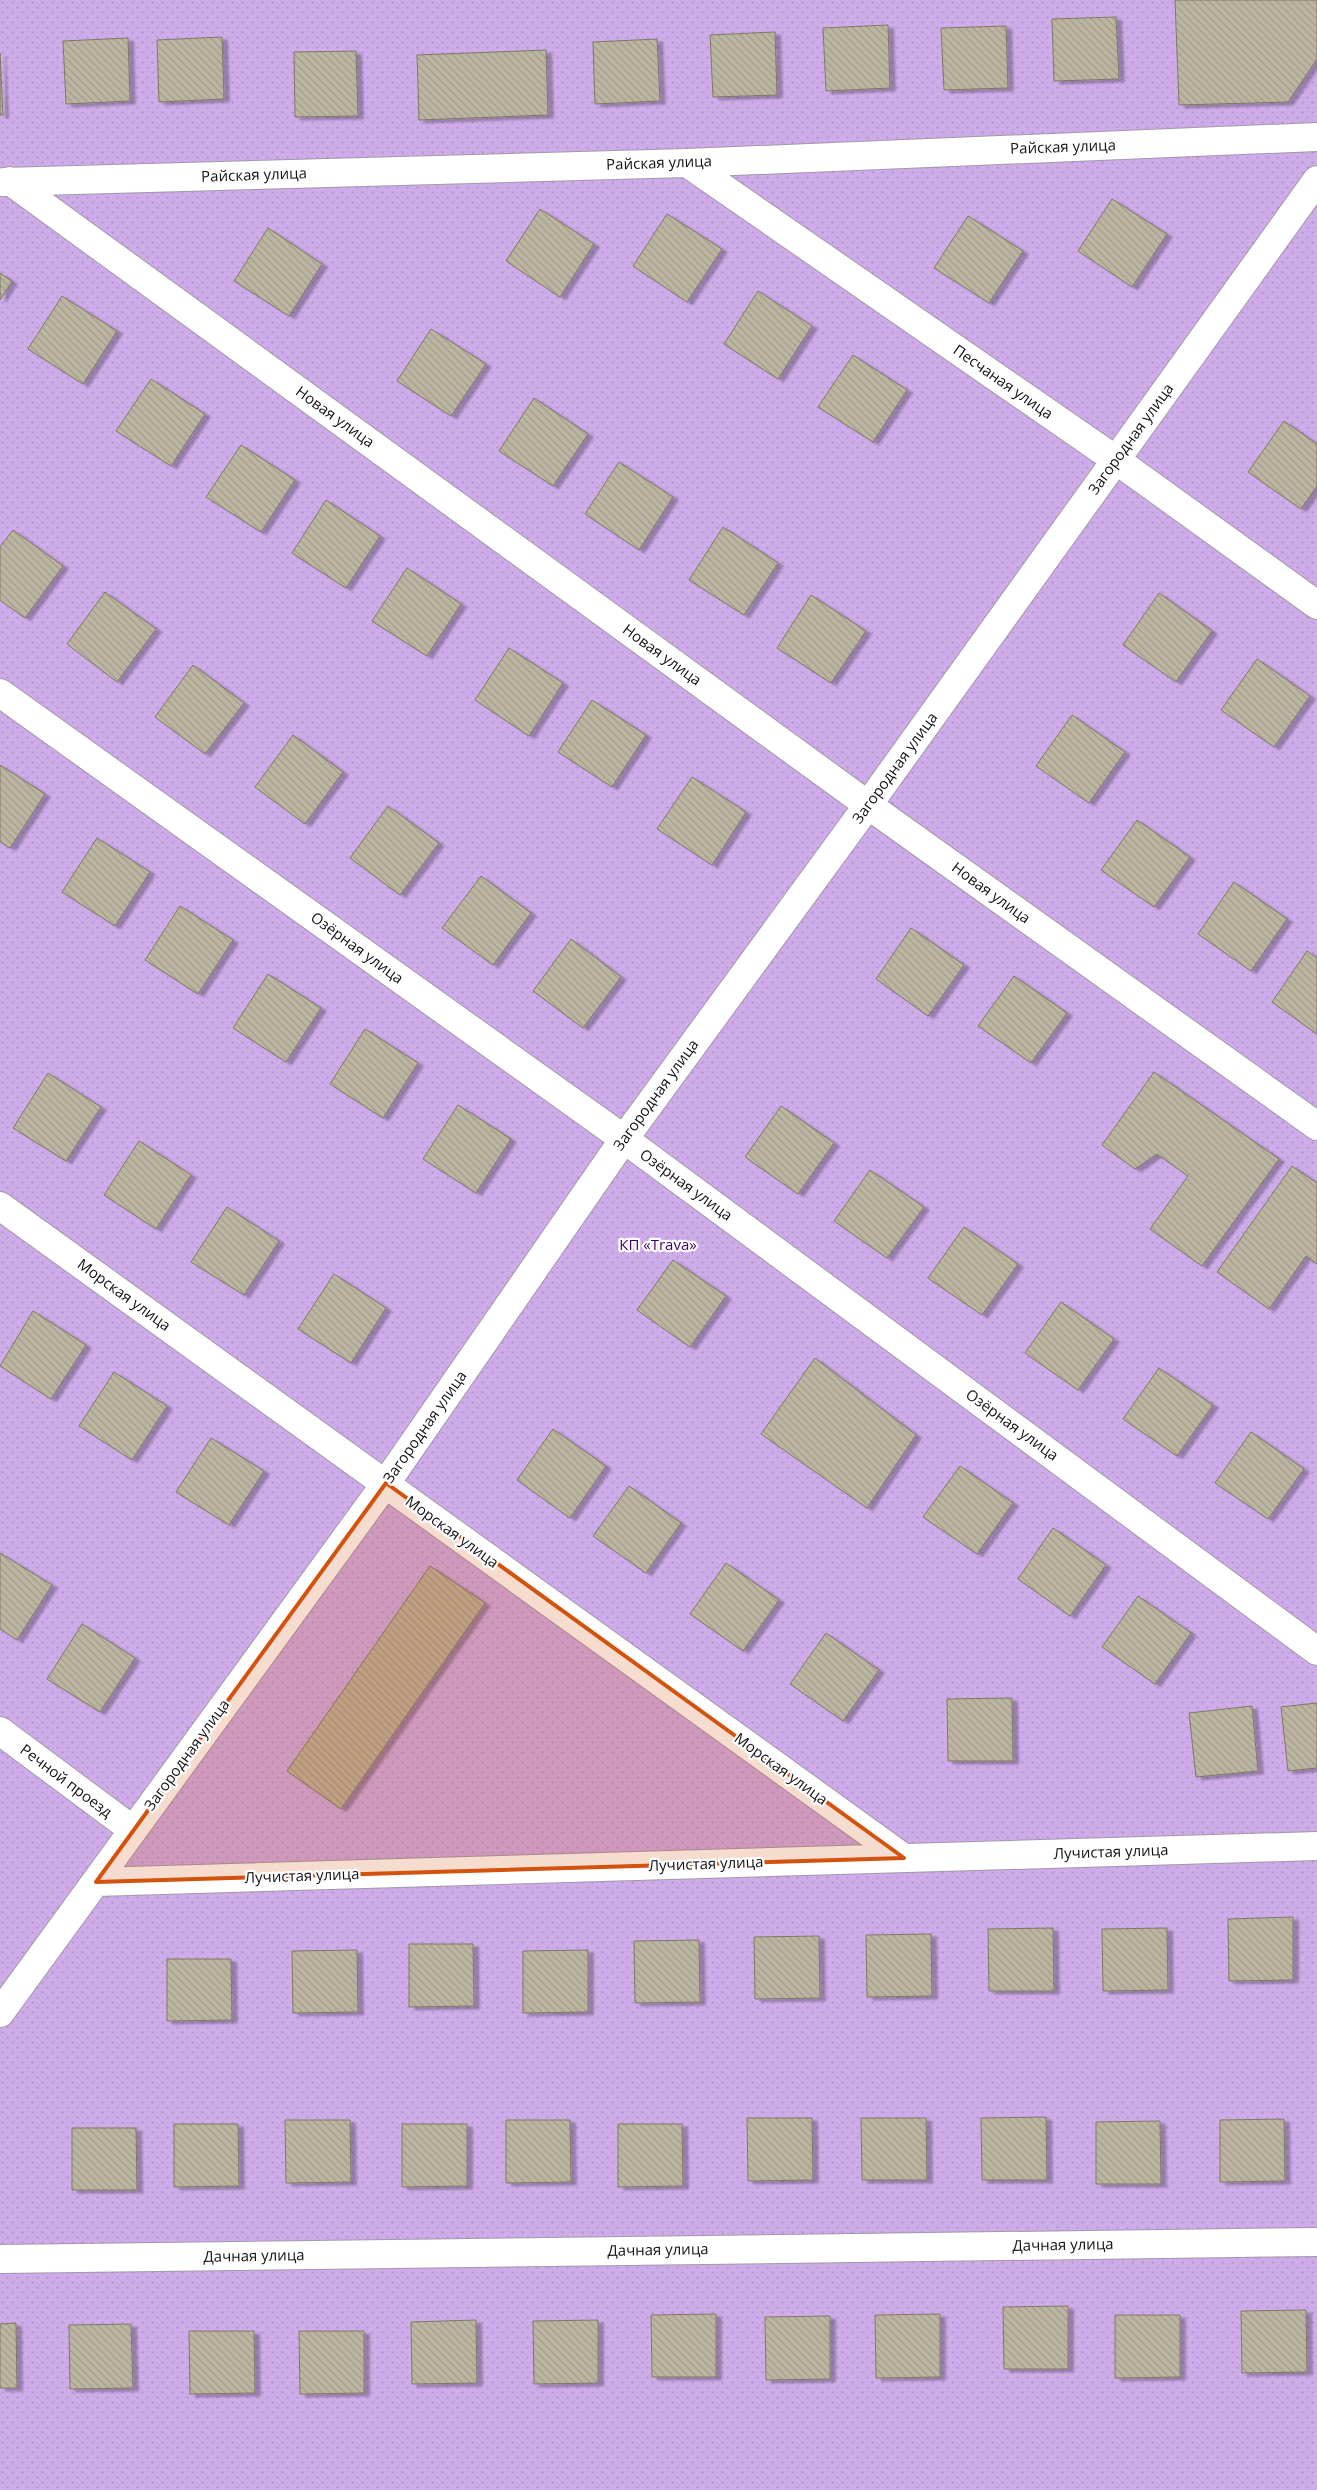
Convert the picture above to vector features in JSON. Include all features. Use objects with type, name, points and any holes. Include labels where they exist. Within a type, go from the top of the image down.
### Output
[{"type":"street","name":"Райская улица","points":[[5,182],[687,162],[1317,137]]},
{"type":"street","name":"Песчаная улица","points":[[687,162],[1116,460],[1317,605]]},
{"type":"street","name":"Загородная улица","points":[[0,2013],[386,1483],[624,1139],[868,805],[1317,180]]},
{"type":"street","name":"Новая улица","points":[[5,182],[868,805],[1317,1126]]},
{"type":"street","name":"Озёрная улица","points":[[0,693],[624,1139],[1317,1651]]},
{"type":"street","name":"Морская улица","points":[[0,1206],[904,1858]]},
{"type":"street","name":"Речной проезд","points":[[0,1732],[133,1830]]},
{"type":"street","name":"Лучистая улица","points":[[96,1882],[1317,1846]]},
{"type":"street","name":"Дачная улица","points":[[0,2259],[1317,2242]]},
{"type":"highlighted area","points":[[386,1483],[904,1858],[96,1882]]},
{"type":"green space","name":"КП «Trava»","points":[[0,0],[1317,0],[1317,2490],[0,2490]]},
{"type":"building","points":[[1175,0],[1317,0],[1317,59],[1288,102],[1179,105]]},
{"type":"building","points":[[1116,17],[1119,79],[1054,81],[1052,19]]},
{"type":"building","points":[[888,25],[890,88],[826,91],[823,28]]},
{"type":"building","points":[[1006,26],[1008,88],[944,90],[941,28]]},
{"type":"building","points":[[775,32],[777,95],[713,97],[710,35]]},
{"type":"building","points":[[222,37],[224,99],[159,102],[157,40]]},
{"type":"building","points":[[128,38],[130,101],[66,104],[63,41]]},
{"type":"building","points":[[657,39],[660,101],[595,104],[593,42]]},
{"type":"building","points":[[546,50],[548,115],[419,120],[417,55]]},
{"type":"building","points":[[356,51],[358,116],[295,117],[294,52]]},
{"type":"building","points":[[0,53],[3,115],[0,115]]},
{"type":"building","points":[[1112,199],[1167,234],[1132,287],[1078,251]]},
{"type":"building","points":[[540,209],[594,244],[560,297],[506,261]]},
{"type":"building","points":[[667,214],[722,249],[687,302],[633,266]]},
{"type":"building","points":[[968,216],[1023,251],[989,303],[934,268]]},
{"type":"building","points":[[268,228],[322,264],[289,316],[234,281]]},
{"type":"building","points":[[0,273],[12,281],[0,300]]},
{"type":"building","points":[[758,291],[812,326],[778,379],[724,344]]},
{"type":"building","points":[[62,296],[117,331],[83,384],[28,349]]},
{"type":"building","points":[[431,329],[486,364],[451,416],[397,381]]},
{"type":"building","points":[[853,355],[907,390],[873,442],[818,407]]},
{"type":"building","points":[[151,379],[205,414],[171,466],[116,431]]},
{"type":"building","points":[[534,398],[588,434],[553,486],[499,451]]},
{"type":"building","points":[[1284,421],[1317,444],[1317,486],[1301,509],[1248,472]]},
{"type":"building","points":[[241,445],[295,480],[261,532],[206,497]]},
{"type":"building","points":[[619,462],[673,497],[639,550],[585,514]]},
{"type":"building","points":[[326,500],[380,536],[346,588],[292,553]]},
{"type":"building","points":[[723,527],[778,563],[744,615],[689,580]]},
{"type":"building","points":[[13,530],[63,566],[25,618],[0,600],[0,547]]},
{"type":"building","points":[[407,568],[461,604],[427,656],[372,621]]},
{"type":"building","points":[[105,592],[156,629],[117,682],[67,644]]},
{"type":"building","points":[[1159,593],[1212,631],[1176,682],[1123,645]]},
{"type":"building","points":[[811,595],[866,631],[831,683],[777,648]]},
{"type":"building","points":[[509,648],[563,683],[529,736],[475,700]]},
{"type":"building","points":[[1257,659],[1310,696],[1274,747],[1221,710]]},
{"type":"building","points":[[193,665],[244,703],[205,754],[155,717]]},
{"type":"building","points":[[592,700],[646,735],[612,787],[558,752]]},
{"type":"building","points":[[1072,715],[1125,752],[1089,803],[1036,766]]},
{"type":"building","points":[[293,735],[343,772],[305,824],[255,787]]},
{"type":"building","points":[[0,765],[45,794],[10,848],[0,842]]},
{"type":"building","points":[[692,777],[746,812],[712,865],[657,829]]},
{"type":"building","points":[[388,806],[439,843],[400,895],[350,858]]},
{"type":"building","points":[[1137,820],[1190,857],[1154,907],[1101,870]]},
{"type":"building","points":[[97,838],[150,872],[115,926],[62,892]]},
{"type":"building","points":[[481,876],[531,913],[493,965],[442,928]]},
{"type":"building","points":[[1234,882],[1287,919],[1251,971],[1198,934]]},
{"type":"building","points":[[180,906],[233,940],[198,994],[145,960]]},
{"type":"building","points":[[911,928],[964,965],[928,1016],[876,979]]},
{"type":"building","points":[[571,939],[621,977],[583,1028],[533,991]]},
{"type":"building","points":[[1307,951],[1317,958],[1317,1034],[1272,1002]]},
{"type":"building","points":[[268,974],[321,1008],[286,1062],[233,1028]]},
{"type":"building","points":[[1014,976],[1067,1013],[1031,1063],[978,1026]]},
{"type":"building","points":[[365,1029],[418,1063],[383,1118],[330,1084]]},
{"type":"building","points":[[1154,1072],[1279,1159],[1202,1266],[1150,1229],[1188,1176],[1157,1154],[1135,1169],[1102,1145]]},
{"type":"building","points":[[48,1073],[101,1107],[66,1161],[13,1128]]},
{"type":"building","points":[[458,1105],[511,1139],[476,1193],[423,1159]]},
{"type":"building","points":[[781,1106],[834,1143],[798,1194],[745,1157]]},
{"type":"building","points":[[139,1141],[191,1175],[156,1229],[104,1195]]},
{"type":"building","points":[[1292,1166],[1317,1183],[1317,1264],[1306,1256],[1269,1309],[1217,1272]]},
{"type":"building","points":[[870,1170],[924,1207],[887,1258],[834,1221]]},
{"type":"building","points":[[227,1207],[279,1241],[244,1295],[191,1262]]},
{"type":"building","points":[[964,1227],[1018,1264],[982,1315],[928,1278]]},
{"type":"building","points":[[673,1260],[726,1296],[690,1347],[637,1310]]},
{"type":"building","points":[[334,1274],[386,1308],[351,1363],[298,1329]]},
{"type":"building","points":[[1061,1302],[1114,1339],[1078,1390],[1025,1353]]},
{"type":"building","points":[[33,1311],[86,1345],[51,1399],[0,1366]]},
{"type":"building","points":[[815,1358],[916,1435],[867,1508],[761,1434]]},
{"type":"building","points":[[1159,1368],[1213,1405],[1177,1456],[1123,1419]]},
{"type":"building","points":[[114,1372],[167,1406],[132,1460],[79,1426]]},
{"type":"building","points":[[553,1429],[606,1466],[570,1518],[517,1480]]},
{"type":"building","points":[[1251,1432],[1304,1469],[1268,1519],[1215,1483]]},
{"type":"building","points":[[211,1438],[264,1471],[229,1525],[176,1492]]},
{"type":"building","points":[[960,1466],[1013,1503],[977,1554],[923,1517]]},
{"type":"building","points":[[629,1486],[681,1523],[646,1573],[593,1536]]},
{"type":"building","points":[[1053,1528],[1106,1565],[1070,1616],[1018,1579]]},
{"type":"building","points":[[0,1553],[52,1585],[17,1640],[0,1629]]},
{"type":"building","points":[[726,1563],[779,1600],[743,1651],[690,1614]]},
{"type":"building","points":[[430,1566],[485,1603],[341,1809],[287,1771]]},
{"type":"building","points":[[1138,1596],[1191,1633],[1155,1684],[1102,1647]]},
{"type":"building","points":[[82,1624],[135,1658],[100,1712],[47,1679]]},
{"type":"building","points":[[826,1633],[879,1670],[843,1721],[790,1684]]},
{"type":"building","points":[[1012,1698],[1013,1761],[948,1761],[947,1699]]},
{"type":"building","points":[[1317,1703],[1317,1768],[1288,1771],[1281,1707]]},
{"type":"building","points":[[1252,1706],[1258,1771],[1196,1777],[1189,1713]]},
{"type":"building","points":[[1293,1917],[1293,1980],[1229,1981],[1228,1919]]},
{"type":"building","points":[[1053,1928],[1054,1991],[989,1991],[988,1929]]},
{"type":"building","points":[[1167,1928],[1168,1990],[1103,1991],[1102,1929]]},
{"type":"building","points":[[931,1934],[932,1996],[867,1997],[866,1935]]},
{"type":"building","points":[[819,1936],[820,1998],[755,1999],[754,1937]]},
{"type":"building","points":[[699,1940],[700,2002],[635,2003],[634,1941]]},
{"type":"building","points":[[409,1944],[473,1944],[474,2006],[409,2007]]},
{"type":"building","points":[[357,1950],[358,2012],[293,2013],[292,1951]]},
{"type":"building","points":[[588,1950],[588,2012],[523,2013],[523,1951]]},
{"type":"building","points":[[167,1959],[231,1959],[232,2020],[167,2021]]},
{"type":"building","points":[[1046,2117],[1047,2180],[982,2180],[981,2118]]},
{"type":"building","points":[[747,2118],[812,2118],[813,2180],[748,2181]]},
{"type":"building","points":[[861,2118],[926,2118],[927,2180],[862,2180]]},
{"type":"building","points":[[1284,2119],[1285,2181],[1220,2182],[1220,2120]]},
{"type":"building","points":[[285,2120],[350,2120],[351,2182],[286,2183]]},
{"type":"building","points":[[506,2120],[570,2120],[571,2182],[506,2183]]},
{"type":"building","points":[[1160,2121],[1161,2184],[1096,2184],[1096,2122]]},
{"type":"building","points":[[174,2124],[238,2124],[239,2186],[174,2187]]},
{"type":"building","points":[[402,2124],[467,2124],[467,2186],[402,2187]]},
{"type":"building","points":[[618,2124],[682,2124],[683,2186],[618,2187]]},
{"type":"building","points":[[72,2128],[136,2128],[137,2190],[72,2190]]},
{"type":"building","points":[[1068,2306],[1068,2369],[1004,2369],[1003,2307]]},
{"type":"building","points":[[1306,2310],[1307,2372],[1242,2373],[1241,2311]]},
{"type":"building","points":[[716,2314],[716,2377],[652,2377],[651,2315]]},
{"type":"building","points":[[940,2314],[940,2377],[876,2378],[875,2315]]},
{"type":"building","points":[[1115,2315],[1180,2315],[1180,2377],[1115,2378]]},
{"type":"building","points":[[830,2316],[830,2379],[766,2380],[765,2317]]},
{"type":"building","points":[[476,2320],[477,2383],[412,2384],[411,2322]]},
{"type":"building","points":[[598,2320],[598,2383],[534,2384],[533,2321]]},
{"type":"building","points":[[16,2323],[17,2388],[0,2388],[0,2324]]},
{"type":"building","points":[[131,2324],[133,2388],[70,2389],[69,2325]]},
{"type":"building","points":[[189,2331],[254,2331],[255,2393],[190,2394]]},
{"type":"building","points":[[299,2331],[364,2331],[364,2393],[300,2394]]}]
